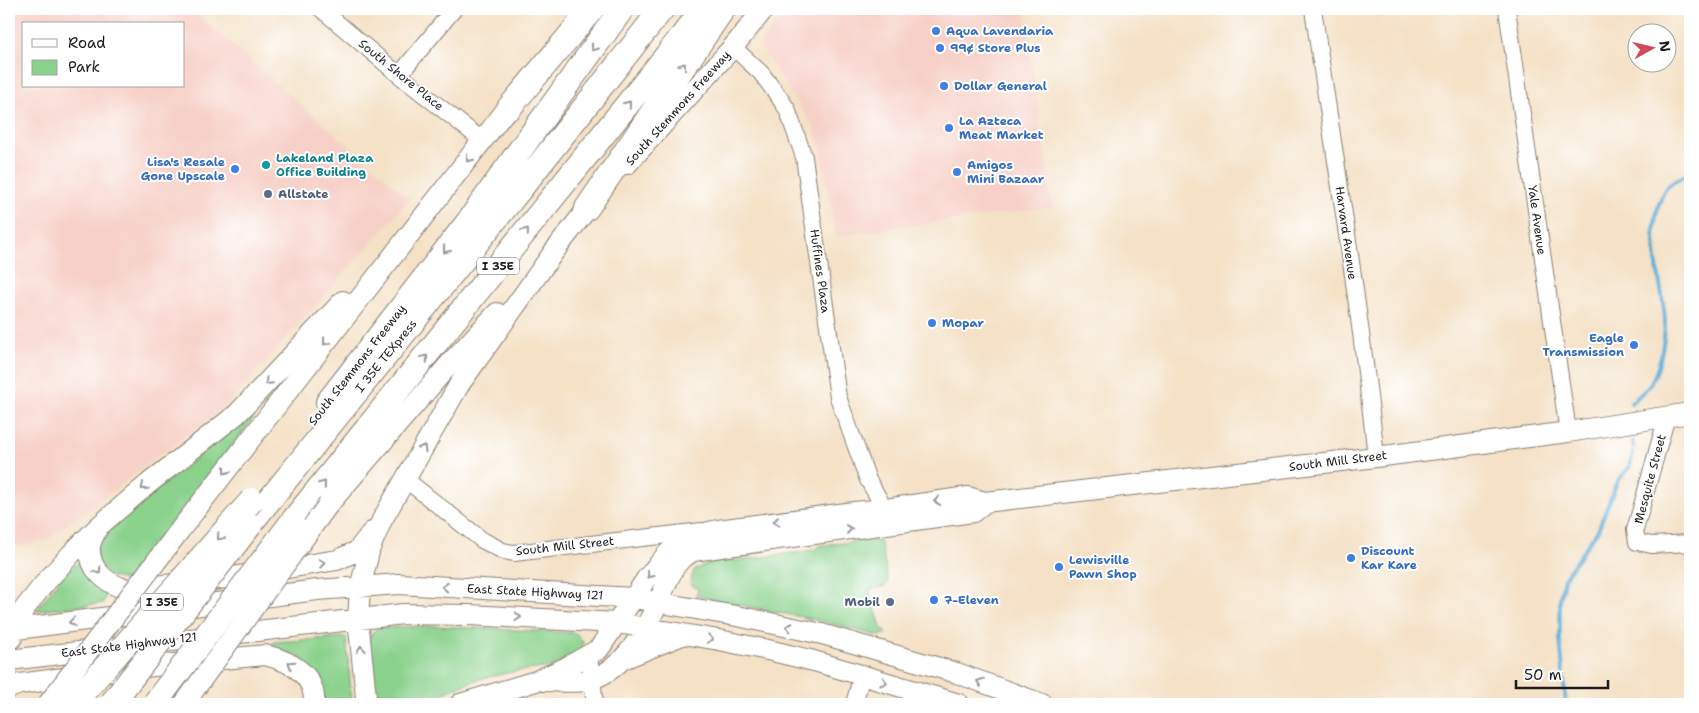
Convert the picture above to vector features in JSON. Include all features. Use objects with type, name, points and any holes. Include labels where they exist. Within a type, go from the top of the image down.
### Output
[{"type":"highway","points":[[509,108],[592,9]]},
{"type":"highway","name":"South Stemmons Freeway","points":[[73,704],[253,510],[468,222],[622,9]]},
{"type":"highway","points":[[468,222],[504,198],[662,9]]},
{"type":"highway","name":"I 35E TEXpress","points":[[111,704],[253,510],[525,183],[662,9]]},
{"type":"highway","name":"I 35E","points":[[154,704],[292,522],[704,9]]},
{"type":"highway","points":[[587,208],[723,9]]},
{"type":"main road","points":[[48,704],[180,530],[509,108],[583,9]]},
{"type":"main road","name":"South Stemmons Freeway","points":[[367,702],[358,619],[360,588],[370,548],[382,520],[459,385],[552,253],[587,208],[733,48],[764,9]]},
{"type":"main road","points":[[11,634],[24,609],[44,584],[99,526],[148,484],[237,414],[422,219]]},
{"type":"main road","name":"South Stemmons Freeway","points":[[184,704],[328,505],[453,360],[552,253]]},
{"type":"main road","name":"South Mill Street","points":[[536,681],[599,649],[633,598],[668,553],[696,535],[719,538],[887,517],[973,512],[985,502],[1376,457],[1568,432],[1690,413]]},
{"type":"main road","points":[[99,526],[90,545],[93,563],[103,579],[112,585],[125,589],[214,580],[338,560],[357,551],[382,520]]},
{"type":"main road","name":"South Mill Street","points":[[622,660],[644,628],[659,602],[671,573],[681,559],[719,538]]},
{"type":"main road","name":"East State Highway 121","points":[[11,634],[317,590],[399,584],[633,598],[742,617],[822,634],[956,673],[1042,704]]},
{"type":"main road","name":"East State Highway 121","points":[[9,660],[403,614],[469,615],[618,623],[684,634],[776,652],[959,704]]},
{"type":"main road","points":[[460,704],[536,681],[578,681],[591,679],[615,667],[622,660],[684,634]]},
{"type":"main road","points":[[9,688],[20,684],[144,666],[265,655],[283,659],[305,675],[312,688],[314,704]]},
{"type":"street","name":"South Shore Place","points":[[321,9],[399,75],[483,141]]},
{"type":"street","points":[[399,75],[454,9]]},
{"type":"street","name":"Harvard Avenue","points":[[1313,9],[1369,395],[1376,457]]},
{"type":"street","name":"Yale Avenue","points":[[1507,9],[1568,432]]},
{"type":"street","name":"Huffines Plaza","points":[[733,48],[762,73],[779,96],[787,109],[804,157],[838,397],[868,480],[887,517]]},
{"type":"street","name":"Mesquite Street","points":[[1667,416],[1636,530],[1637,542],[1652,545],[1690,543]]},
{"type":"street","name":"South Mill Street","points":[[405,480],[482,540],[503,551],[514,553],[648,536],[719,538]]},
{"type":"street","points":[[589,655],[595,704]]},
{"type":"street","points":[[854,704],[862,675]]},
{"type":"shaded area","points":[[9,9],[191,9],[410,199],[227,405],[45,541],[9,548]]},
{"type":"shaded area","points":[[787,9],[1024,9],[1053,207],[836,236],[821,150],[813,126],[759,45]]},
{"type":"green space","points":[[270,394],[264,405],[126,580],[111,577],[98,564],[96,544],[138,505],[228,433]]},
{"type":"green space","points":[[874,540],[881,543],[888,582],[885,586],[869,590],[881,627],[887,633],[879,636],[826,622],[696,596],[698,589],[690,584],[694,570],[712,562],[733,558],[735,561],[814,550],[822,545]]},
{"type":"green space","points":[[81,560],[91,578],[97,585],[107,591],[103,603],[36,611],[63,575]]},
{"type":"green space","points":[[433,626],[576,633],[583,642],[582,651],[552,667],[517,671],[479,679],[416,704],[374,704],[366,664],[366,653],[371,635],[377,628]]},
{"type":"green space","points":[[346,637],[352,704],[316,704],[317,683],[303,659],[274,646],[274,642]]},
{"type":"waterway","points":[[1631,403],[1652,381],[1659,365],[1663,342],[1665,321],[1656,262],[1655,219],[1663,193],[1667,187],[1690,173]]},
{"type":"waterway","points":[[1633,441],[1633,447]]},
{"type":"waterway","points":[[1566,704],[1560,639],[1560,598],[1565,577],[1598,530],[1617,482],[1629,468],[1633,453]]},
{"type":"place","name":"Aqua Lavendaria","points":[[936,31]]},
{"type":"place","name":"99¢ Store Plus","points":[[940,48]]},
{"type":"place","name":"Dollar General","points":[[944,86]]},
{"type":"place","name":"La Azteca Meat Market","points":[[949,128]]},
{"type":"place","name":"Lakeland Plaza Office Building","points":[[266,165]]},
{"type":"place","name":"Lisa's Resale Gone Upscale","points":[[235,169]]},
{"type":"place","name":"Amigos Mini Bazaar","points":[[957,172]]},
{"type":"place","name":"Allstate","points":[[268,194]]},
{"type":"place","name":"Mopar","points":[[932,323]]},
{"type":"place","name":"Eagle Transmission","points":[[1634,345]]},
{"type":"place","name":"Discount Kar Kare","points":[[1351,558]]},
{"type":"place","name":"Lewisville Pawn Shop","points":[[1059,567]]},
{"type":"place","name":"7-Eleven","points":[[934,600]]},
{"type":"place","name":"Mobil","points":[[890,602]]}]
